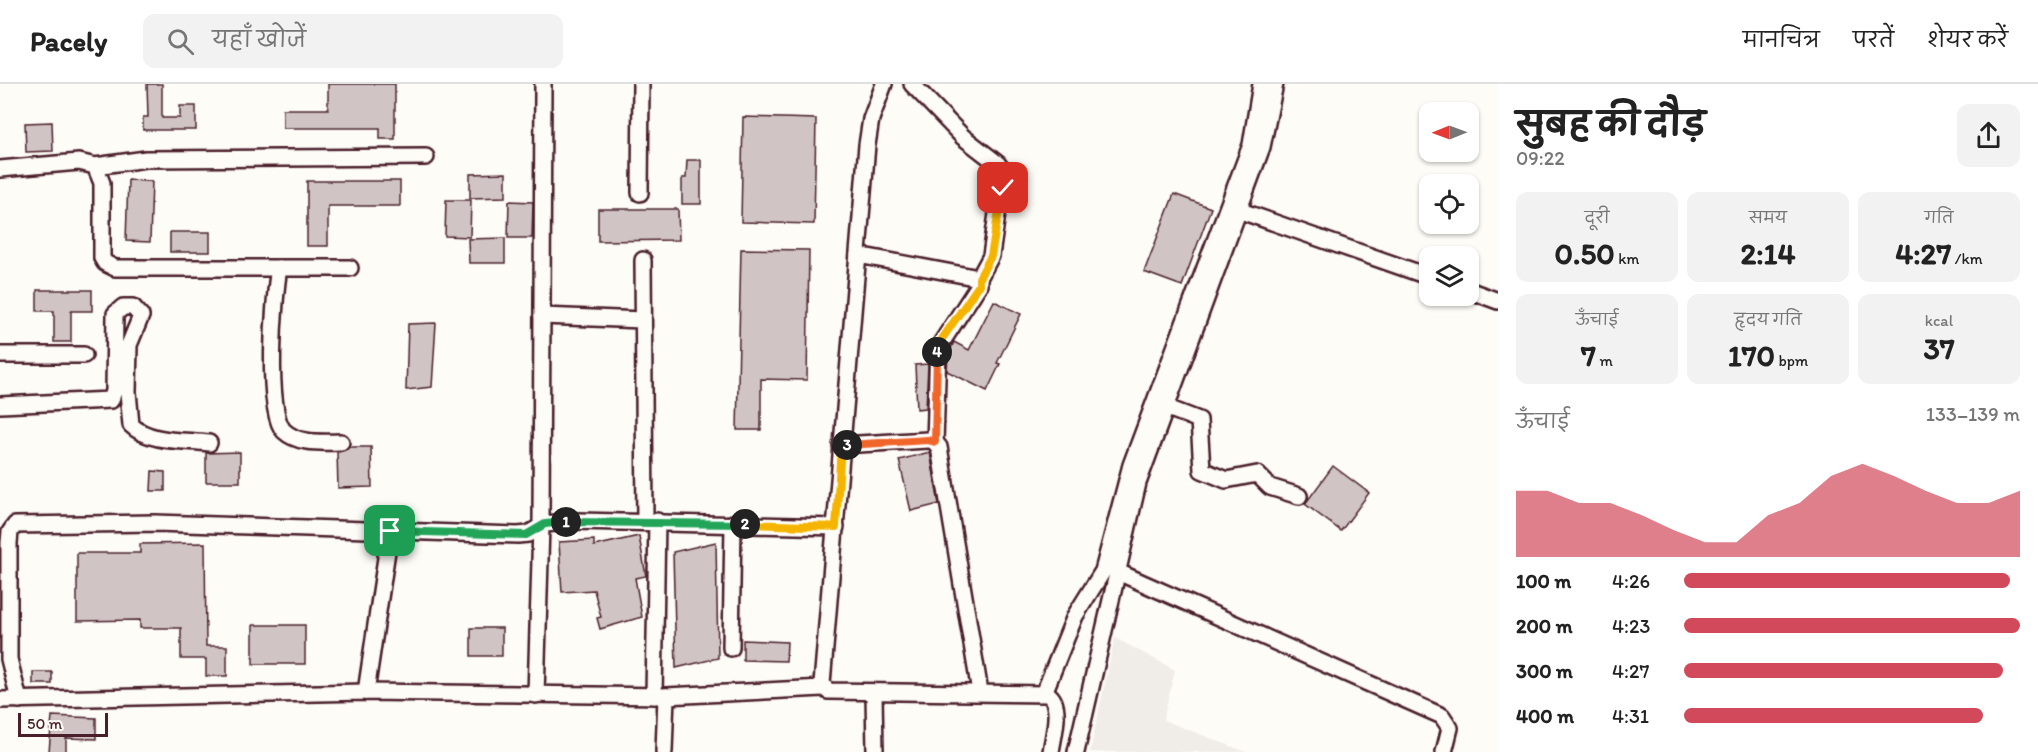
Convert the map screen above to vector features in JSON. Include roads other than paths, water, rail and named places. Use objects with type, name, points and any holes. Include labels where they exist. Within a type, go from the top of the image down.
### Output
[{"type":"street","points":[[536,694],[541,526],[543,84]]},
{"type":"street","points":[[640,193],[641,84]]},
{"type":"street","points":[[823,688],[821,680],[836,527],[867,145],[872,119],[884,84]]},
{"type":"street","points":[[912,84],[963,137],[998,164],[1003,171],[991,256],[979,278],[979,285],[938,348],[935,442],[942,454],[980,692]]},
{"type":"street","points":[[1044,693],[1076,616],[1105,567],[1131,465],[1251,145],[1261,84]]},
{"type":"street","points":[[1076,752],[1138,483],[1268,127],[1275,84]]},
{"type":"street","points":[[0,169],[79,162],[95,166],[146,159],[426,157]]},
{"type":"street","points":[[95,166],[102,183],[102,258],[108,266],[350,268]]},
{"type":"street","points":[[1238,210],[1419,273]]},
{"type":"street","points":[[858,255],[979,278]]},
{"type":"street","points":[[643,260],[643,320],[651,521],[664,752]]},
{"type":"street","points":[[279,268],[273,386],[277,420],[286,433],[300,440],[342,441]]},
{"type":"street","points":[[1479,294],[1498,301]]},
{"type":"street","points":[[0,405],[111,400],[114,395],[115,314],[123,307],[135,308],[141,316],[129,345],[128,392],[131,425],[139,432],[155,437],[209,443]]},
{"type":"street","points":[[542,316],[643,320]]},
{"type":"street","points":[[0,355],[84,355]]},
{"type":"street","points":[[1165,407],[1199,420],[1202,470],[1226,480],[1257,474],[1270,487],[1299,496]]},
{"type":"street","points":[[841,445],[928,440],[935,442]]},
{"type":"street","points":[[19,700],[9,659],[9,543],[10,532],[15,525],[166,523],[526,535],[541,526],[579,521],[836,527]]},
{"type":"street","points":[[732,648],[733,523]]},
{"type":"street","points":[[366,692],[390,531]]},
{"type":"street","points":[[1118,572],[1442,716],[1450,728],[1444,752]]},
{"type":"street","points":[[0,699],[366,692],[660,696],[823,688],[874,693],[1044,693],[1052,697],[1056,708],[1051,752]]},
{"type":"street","points":[[874,693],[875,752]]}]
